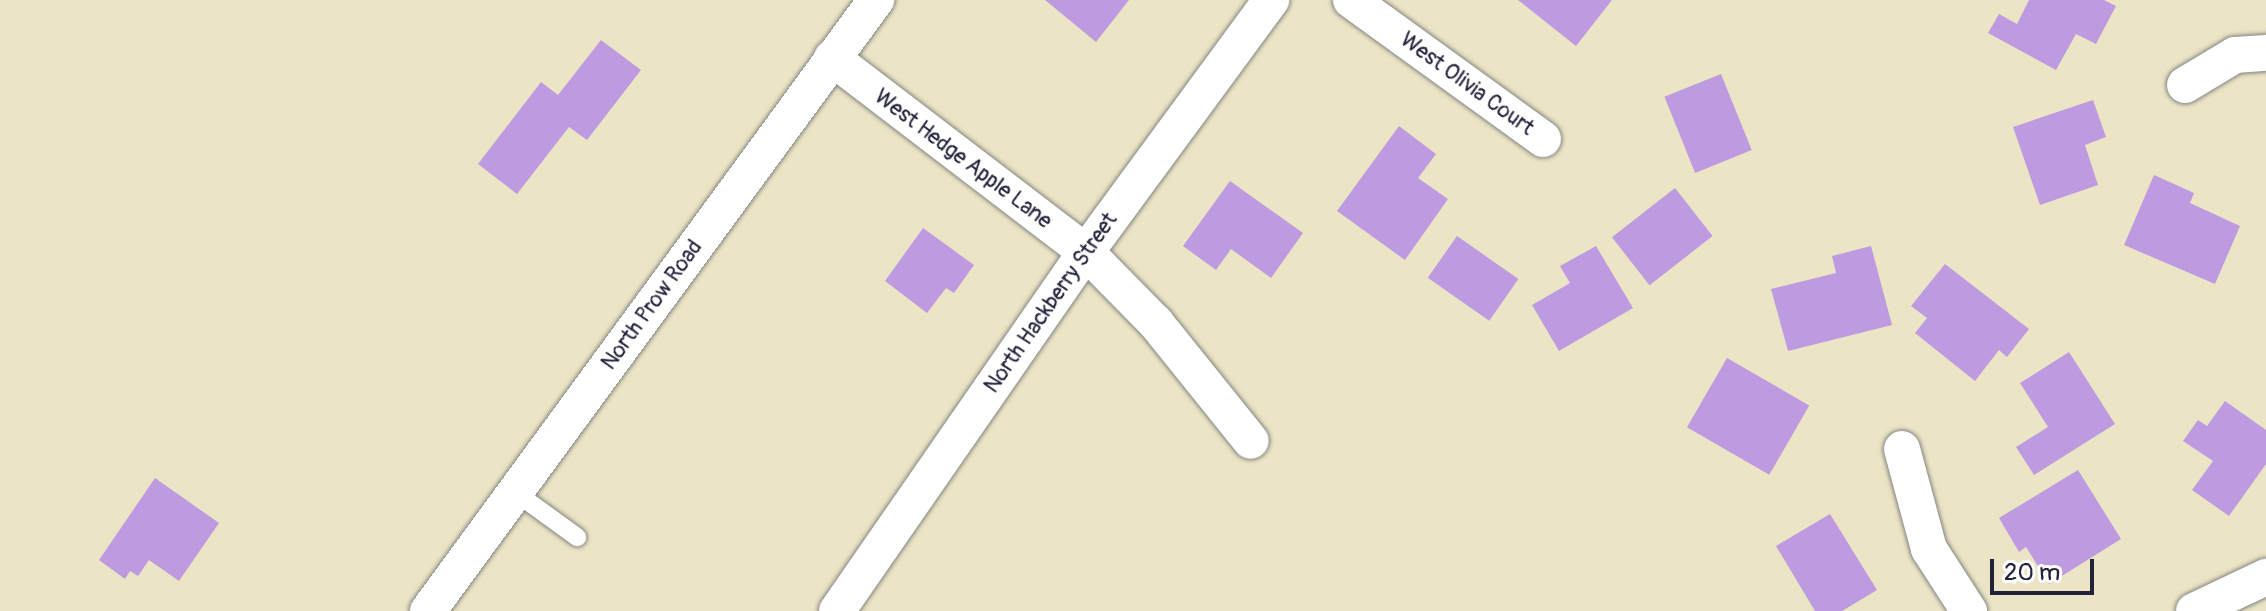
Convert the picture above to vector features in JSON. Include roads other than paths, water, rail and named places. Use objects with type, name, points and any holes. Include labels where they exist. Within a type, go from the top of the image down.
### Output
[{"type":"street","name":"North Prow Road","points":[[428,611],[876,0]]},
{"type":"street","name":"North Hackberry Street","points":[[837,611],[1086,252],[1271,0]]},
{"type":"street","name":"West Olivia Court","points":[[1351,0],[1543,139]]},
{"type":"street","points":[[2185,85],[2235,55],[2266,53]]},
{"type":"street","name":"West Hedge Apple Lane","points":[[832,58],[1086,252],[1156,323],[1251,441]]},
{"type":"street","points":[[1902,449],[1929,549],[1969,611]]},
{"type":"street","points":[[2207,607],[2266,577]]},
{"type":"lane","points":[[515,492],[577,537]]}]
